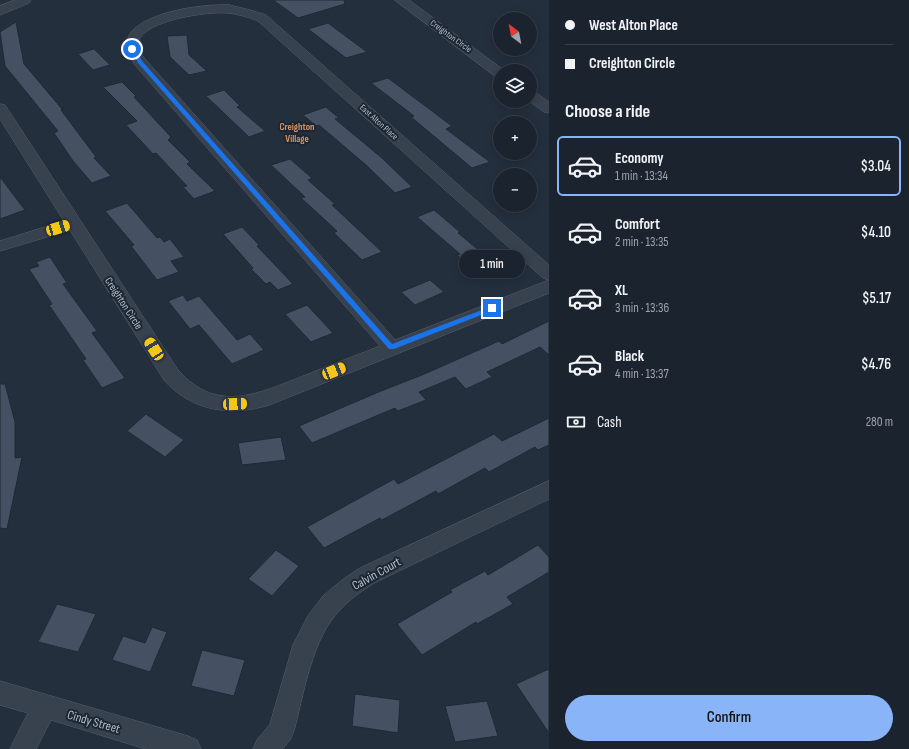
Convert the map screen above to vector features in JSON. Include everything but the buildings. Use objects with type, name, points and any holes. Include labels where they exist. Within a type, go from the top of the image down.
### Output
[{"type":"street","points":[[0,11],[25,0]]},
{"type":"street","points":[[180,0],[191,11]]},
{"type":"street","name":"Creighton Circle","points":[[401,0],[493,68]]},
{"type":"street","name":"East Alton Place","points":[[391,347],[135,56],[132,49],[132,42],[140,30],[162,20],[191,11],[231,9],[262,18],[549,274]]},
{"type":"street","points":[[537,100],[549,109]]},
{"type":"street","name":"Creighton Circle","points":[[0,108],[73,224],[177,383],[184,390],[203,400],[224,404],[247,404],[262,400],[391,347],[549,286]]},
{"type":"street","points":[[0,246],[73,224]]},
{"type":"street","name":"Calvin Court","points":[[266,749],[281,731],[305,645],[316,623],[331,603],[350,587],[368,575],[549,489]]},
{"type":"street","name":"Cindy Street","points":[[0,693],[188,749]]},
{"type":"street","points":[[23,749],[44,707]]},
{"type":"district","name":"Creighton Village","points":[[297,132]]},
{"type":"route","points":[[132,49],[140,62],[391,347],[492,308]]}]
